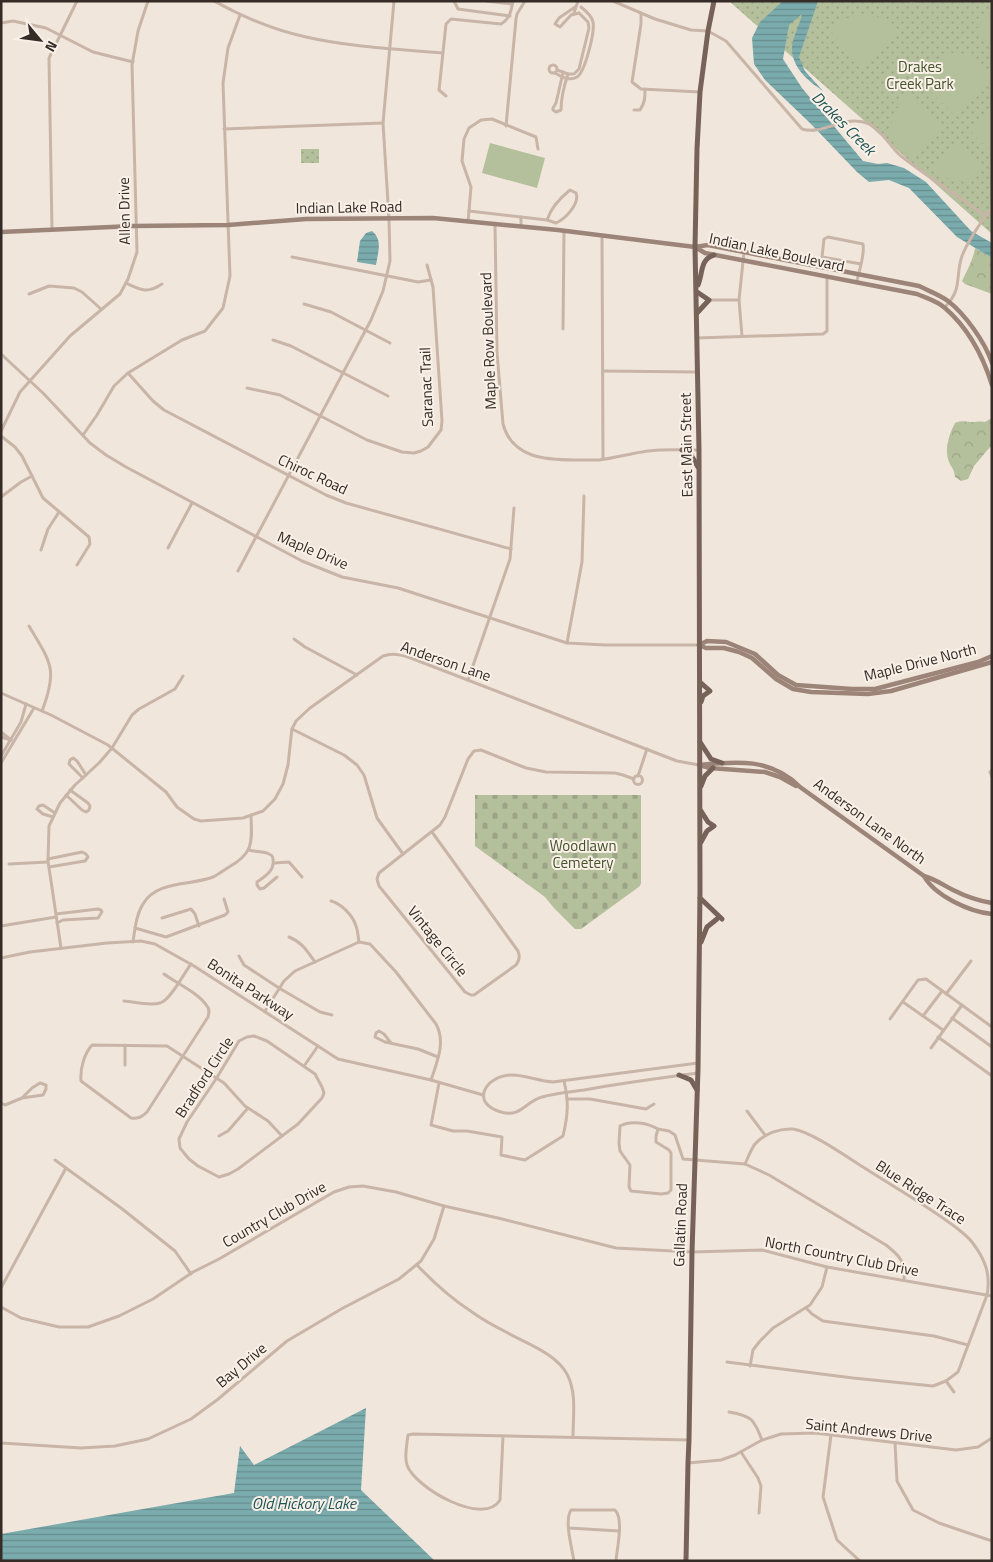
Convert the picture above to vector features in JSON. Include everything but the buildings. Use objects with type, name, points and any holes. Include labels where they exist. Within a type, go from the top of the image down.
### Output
[{"type":"main road","name":"East Main Street","points":[[700,890],[699,450],[695,247],[697,132],[700,92],[714,1]]},
{"type":"main road","points":[[696,314],[709,300],[697,290],[702,264],[708,256],[714,254]]},
{"type":"main road","points":[[682,450],[691,455],[699,469]]},
{"type":"main road","points":[[700,682],[710,690],[703,696],[700,704]]},
{"type":"main road","points":[[700,741],[711,760],[722,762]]},
{"type":"main road","points":[[699,789],[705,776],[713,768]]},
{"type":"main road","points":[[700,810],[708,822],[714,826],[706,833],[700,845]]},
{"type":"main road","name":"Gallatin Road","points":[[686,1561],[690,1440],[692,1252],[698,1072],[700,890]]},
{"type":"main road","points":[[700,898],[720,919],[707,927],[700,944]]},
{"type":"main road","points":[[679,1075],[691,1080],[697,1090]]},
{"type":"street","points":[[52,231],[49,58],[77,1]]},
{"type":"street","name":"Allen Drive","points":[[1,431],[20,392],[70,336],[120,294],[137,252],[132,102],[133,62],[138,31],[148,1]]},
{"type":"street","points":[[214,1],[240,15],[307,38],[354,45],[442,53]]},
{"type":"street","points":[[238,571],[366,330],[378,306],[386,277],[390,261],[383,123],[394,1]]},
{"type":"street","points":[[454,1],[458,10],[510,16]]},
{"type":"street","points":[[446,96],[439,90],[446,24],[452,19],[501,24],[507,21],[510,16],[512,3],[486,1]]},
{"type":"street","points":[[506,126],[517,14],[525,1]]},
{"type":"street","points":[[576,7],[559,18],[555,24],[560,27],[574,13],[576,7],[578,1]]},
{"type":"street","points":[[579,13],[583,1]]},
{"type":"street","points":[[614,1],[640,13],[691,30],[708,31],[726,41],[802,128],[808,131],[815,130],[847,121],[869,124],[879,132],[899,155],[986,215]]},
{"type":"street","points":[[581,7],[589,15],[591,26],[583,70],[572,79],[562,77],[556,71],[574,74],[584,59]]},
{"type":"street","points":[[574,13],[579,13],[591,26]]},
{"type":"street","points":[[640,13],[641,24],[632,82],[641,89],[646,90],[700,92]]},
{"type":"street","points":[[83,435],[98,415],[114,386],[128,373],[182,340],[205,331],[223,308],[230,276],[223,83],[228,48],[240,15]]},
{"type":"street","points":[[1,23],[13,22],[46,28],[93,52],[133,62]]},
{"type":"street","points":[[563,72],[556,103],[553,108],[556,112],[561,110],[568,74]]},
{"type":"street","points":[[634,110],[640,110],[644,102],[646,90]]},
{"type":"street","points":[[468,222],[471,188],[462,162],[465,134],[469,128],[481,120],[492,119],[536,137],[538,149]]},
{"type":"street","points":[[224,128],[383,123]]},
{"type":"street","points":[[469,211],[547,220],[556,223],[562,221],[577,202],[576,193],[570,190],[565,194],[550,211],[547,220]]},
{"type":"street","points":[[945,307],[950,302],[957,288],[960,264],[966,247],[986,215],[992,209]]},
{"type":"street","points":[[521,217],[521,227]]},
{"type":"street","name":"Indian Lake Road","points":[[1,232],[136,226],[228,225],[306,219],[433,218],[695,247]]},
{"type":"street","name":"Maple Row Boulevard","points":[[495,224],[497,354],[501,410],[505,432],[509,440],[517,448],[534,456],[566,460],[603,459],[645,451],[699,450]]},
{"type":"street","points":[[563,329],[564,231]]},
{"type":"street","points":[[602,236],[603,459]]},
{"type":"street","points":[[857,281],[858,275],[861,264],[864,249],[863,244],[828,237],[824,239],[822,257],[861,264]]},
{"type":"street","name":"Indian Lake Boulevard","points":[[695,247],[708,245],[744,251],[786,261],[920,286],[950,302],[976,334],[992,362]]},
{"type":"street","name":"Indian Lake Boulevard","points":[[695,247],[705,253],[857,281],[917,294],[936,301],[945,307],[974,344],[992,384]]},
{"type":"street","points":[[742,336],[739,300],[744,251]]},
{"type":"street","points":[[292,257],[386,277],[418,282],[431,280]]},
{"type":"street","points":[[785,268],[786,261]]},
{"type":"street","name":"Saranac Trail","points":[[247,388],[280,395],[378,445],[402,452],[414,453],[421,451],[433,442],[441,430],[442,421],[432,287],[427,266]]},
{"type":"street","points":[[697,338],[823,334],[827,331],[827,276]]},
{"type":"street","points":[[126,283],[148,291],[154,290],[162,284]]},
{"type":"street","points":[[29,294],[49,286],[74,288],[82,292],[101,309]]},
{"type":"street","points":[[709,300],[739,300]]},
{"type":"street","points":[[304,304],[330,312],[390,343]]},
{"type":"street","points":[[273,340],[291,346],[388,396]]},
{"type":"street","name":"Maple Drive","points":[[1,354],[90,443],[106,455],[302,561],[342,577],[398,588],[567,643],[699,645]]},
{"type":"street","points":[[603,371],[698,372]]},
{"type":"street","name":"Chiroc Road","points":[[128,373],[153,401],[164,410],[326,496],[511,549]]},
{"type":"street","points":[[1,436],[15,447],[22,456],[43,498],[84,531],[90,539],[90,544],[77,565]]},
{"type":"street","points":[[1,497],[32,476]]},
{"type":"street","points":[[567,643],[582,562],[584,496]]},
{"type":"street","points":[[168,548],[192,503]]},
{"type":"street","points":[[468,680],[510,559],[514,508]]},
{"type":"street","points":[[41,550],[48,529],[59,512]]},
{"type":"street","points":[[30,626],[52,670],[50,690],[42,711]]},
{"type":"street","points":[[294,639],[305,648],[357,675]]},
{"type":"street","name":"Maple Drive North","points":[[699,645],[707,641],[726,642],[753,656],[777,677],[796,684],[828,690],[875,691],[992,662]]},
{"type":"street","name":"Anderson Lane","points":[[292,729],[296,721],[310,708],[384,656],[390,654],[403,655],[677,761],[699,765]]},
{"type":"street","name":"Maple Drive North","points":[[978,664],[992,656]]},
{"type":"street","points":[[61,948],[49,862],[49,826],[60,802],[112,748],[132,716],[139,709],[175,689],[183,676]]},
{"type":"street","points":[[1,693],[42,711],[112,748],[162,788],[177,807],[200,822],[243,818],[263,811],[276,799],[288,765],[292,729],[348,757],[357,765],[364,775],[377,818],[403,854]]},
{"type":"street","points":[[1,756],[21,722],[26,704]]},
{"type":"street","points":[[1,763],[34,708]]},
{"type":"street","points":[[1,732],[11,740]]},
{"type":"street","points":[[1,737],[11,740]]},
{"type":"street","points":[[638,776],[642,779],[641,784],[636,784],[634,780],[638,776],[647,749]]},
{"type":"street","name":"Vintage Circle","points":[[432,832],[518,951],[519,961],[477,994],[471,995],[465,992],[379,886],[377,879],[379,873],[403,854],[432,832],[438,828],[445,817],[468,759],[477,750],[538,771],[554,773],[615,773],[634,780]]},
{"type":"street","points":[[73,758],[77,761],[84,776],[69,764],[70,760],[73,758]]},
{"type":"street","name":"Anderson Lane North","points":[[699,765],[722,762],[756,764],[776,769],[800,787]]},
{"type":"street","name":"Anderson Lane North","points":[[699,765],[713,768],[765,772],[780,777],[800,787],[924,876],[935,879],[953,890],[984,902],[992,903]]},
{"type":"street","points":[[992,770],[990,772],[992,777]]},
{"type":"street","points":[[66,795],[82,810],[86,812],[89,810],[90,806],[88,803],[70,790]]},
{"type":"street","points":[[43,805],[54,815],[43,814],[37,810],[39,806],[43,805]]},
{"type":"street","points":[[133,942],[139,912],[143,903],[154,892],[174,884],[214,877],[240,861],[249,850],[251,843],[251,815]]},
{"type":"street","points":[[249,850],[271,854],[274,863],[271,871],[257,882],[260,888],[264,888],[277,877]]},
{"type":"street","points":[[9,864],[85,861],[88,857],[82,852],[49,862]]},
{"type":"street","points":[[274,863],[289,862],[302,877]]},
{"type":"street","name":"Anderson Lane North","points":[[924,876],[929,884],[950,899],[980,913],[992,914]]},
{"type":"street","points":[[135,928],[166,937],[199,926],[227,913],[224,899]]},
{"type":"street","points":[[331,901],[337,903],[352,916],[356,926],[358,942]]},
{"type":"street","points":[[2,926],[98,909],[102,912],[98,918],[57,922]]},
{"type":"street","points":[[162,918],[191,909],[199,926]]},
{"type":"street","points":[[289,937],[297,940],[304,946],[315,962]]},
{"type":"street","name":"Bonita Parkway","points":[[1,958],[61,948],[141,941],[155,944],[191,964],[338,1059],[483,1094]]},
{"type":"street","points":[[265,1011],[284,981],[295,971],[358,942],[370,944],[396,972],[440,1031],[441,1041],[431,1080]]},
{"type":"street","points":[[239,956],[244,965],[279,988],[320,1012],[332,1015]]},
{"type":"street","points":[[946,994],[971,961]]},
{"type":"street","points":[[124,1000],[157,1004],[163,1002],[170,996],[191,964]]},
{"type":"street","points":[[164,974],[196,995],[208,1006],[210,1012],[184,1057],[147,1112],[142,1117],[131,1118],[81,1082],[80,1074],[87,1051],[92,1045],[166,1046],[184,1057],[216,1079],[224,1083],[248,1108],[268,1121],[282,1136]]},
{"type":"street","points":[[890,1020],[918,980],[926,979],[992,1027]]},
{"type":"street","points":[[923,1016],[942,991]]},
{"type":"street","points":[[903,1002],[944,1030]]},
{"type":"street","points":[[931,1048],[962,1005]]},
{"type":"street","points":[[952,1018],[992,1047]]},
{"type":"street","points":[[391,1043],[381,1032],[376,1033],[375,1037],[378,1039],[391,1043],[418,1049],[438,1057]]},
{"type":"street","name":"Bradford Circle","points":[[254,1036],[267,1040],[304,1066],[315,1074],[319,1080],[324,1094],[322,1098],[298,1124],[238,1169],[219,1178],[198,1166],[180,1148],[179,1139],[187,1122],[239,1041],[254,1036]]},
{"type":"street","points":[[938,1037],[992,1076]]},
{"type":"street","points":[[124,1065],[125,1045]]},
{"type":"street","points":[[304,1066],[318,1046]]},
{"type":"street","points":[[698,1063],[553,1082],[511,1075],[498,1077],[484,1089],[483,1094],[484,1101],[490,1107],[502,1113],[515,1113],[540,1097],[698,1072]]},
{"type":"street","points":[[439,1082],[431,1125],[453,1131],[467,1131],[502,1137],[501,1155],[525,1160],[564,1136],[568,1114],[564,1081]]},
{"type":"street","points":[[1,1103],[5,1105],[22,1098],[43,1095],[46,1085],[36,1084],[22,1098]]},
{"type":"street","points":[[567,1099],[590,1099],[646,1110],[654,1104]]},
{"type":"street","points":[[220,1136],[228,1131],[248,1108]]},
{"type":"street","points":[[745,1164],[755,1145],[765,1135],[747,1112]]},
{"type":"street","points":[[658,1129],[656,1142],[671,1153],[671,1190],[668,1193],[662,1194],[631,1191],[629,1187],[630,1165],[620,1150],[620,1126],[625,1123],[650,1124],[675,1135],[684,1159],[745,1164],[769,1175],[886,1245],[902,1260],[904,1280]]},
{"type":"street","name":"Blue Ridge Trace","points":[[765,1135],[782,1130],[793,1129],[801,1131],[822,1142],[958,1228],[972,1243],[984,1262],[988,1273],[987,1295],[958,1372],[946,1381]]},
{"type":"street","points":[[55,1160],[121,1208],[175,1251],[191,1274]]},
{"type":"street","points":[[1,1288],[66,1168]]},
{"type":"street","name":"Country Club Drive","points":[[1,1307],[21,1318],[58,1327],[88,1327],[120,1316],[153,1299],[191,1274],[334,1192],[349,1187],[363,1186],[396,1192],[444,1206],[616,1248],[692,1252]]},
{"type":"street","name":"Bay Drive","points":[[1,1443],[81,1448],[115,1446],[143,1441],[172,1429],[196,1416],[287,1341],[343,1308],[399,1279],[417,1265],[434,1240],[444,1206]]},
{"type":"street","name":"North Country Club Drive","points":[[692,1252],[762,1250],[828,1267],[992,1296]]},
{"type":"street","points":[[417,1265],[471,1312],[558,1362],[570,1381],[573,1398],[573,1437]]},
{"type":"street","points":[[750,1366],[753,1350],[760,1341],[773,1328],[810,1305],[822,1287],[828,1267]]},
{"type":"street","points":[[806,1308],[822,1321],[934,1336],[968,1345]]},
{"type":"street","points":[[727,1362],[933,1386],[946,1381],[954,1392]]},
{"type":"street","points":[[728,1412],[749,1418],[756,1424],[762,1440]]},
{"type":"street","name":"Saint Andrews Drive","points":[[688,1464],[721,1460],[736,1455],[762,1440],[781,1434],[814,1434],[956,1450],[978,1447],[992,1438]]},
{"type":"street","points":[[503,1436],[500,1500],[497,1506],[483,1509],[468,1508],[447,1501],[422,1484],[407,1466],[408,1435],[503,1436],[573,1437],[690,1440]]},
{"type":"street","points":[[831,1436],[823,1497],[837,1540],[860,1561]]},
{"type":"street","points":[[895,1443],[897,1481],[913,1510],[939,1523],[992,1541]]},
{"type":"street","points":[[741,1452],[761,1486],[759,1513]]},
{"type":"street","points":[[574,1561],[568,1517],[571,1510],[614,1510],[618,1513],[620,1520],[616,1561]]},
{"type":"street","points":[[569,1528],[619,1531]]},
{"type":"green space","name":"Drakes Creek Park","points":[[729,1],[909,1],[911,3],[922,1],[992,1],[992,234]]},
{"type":"green space","points":[[992,13],[992,47],[975,32],[983,20]]},
{"type":"green space","points":[[862,15],[882,19],[899,32],[865,64],[862,64],[829,30],[844,20]]},
{"type":"green space","points":[[956,52],[967,55],[980,64],[992,76],[992,82],[958,114],[953,114],[917,78],[935,61]]},
{"type":"green space","points":[[908,94],[942,128],[912,161],[897,148],[891,134],[891,127],[896,112]]},
{"type":"green space","points":[[992,111],[992,153],[972,133],[972,130]]},
{"type":"green space","points":[[490,143],[545,158],[537,188],[482,173]]},
{"type":"green space","points":[[956,146],[959,146],[981,168],[970,178],[958,181],[946,178],[934,168]]},
{"type":"green space","points":[[301,149],[319,149],[319,163],[301,163]]},
{"type":"green space","points":[[975,248],[992,258],[992,294],[965,284],[962,281],[972,260]]},
{"type":"green space","points":[[992,419],[992,448],[990,447],[974,466],[968,479],[961,481],[955,477],[947,452],[949,437],[955,423],[962,421],[985,422]]},
{"type":"green space","name":"Woodlawn Cemetery","points":[[475,795],[641,795],[640,886],[581,929],[575,929],[545,897],[475,846]]},
{"type":"water","points":[[783,1],[818,1],[799,57],[805,71],[823,91],[802,73],[793,55],[792,44],[802,14],[789,25],[783,59],[802,88],[863,161],[878,164],[887,163],[904,168],[926,182],[971,231],[992,243],[992,258],[957,237],[909,188],[889,180],[869,182],[765,80],[754,64],[752,38],[760,22]]},
{"type":"water","points":[[372,231],[379,242],[376,265],[357,262],[360,241],[366,233]]},
{"type":"water","name":"Old Hickory Lake","points":[[366,1408],[361,1490],[435,1561],[1,1561],[1,1534],[234,1493],[240,1446],[254,1465]]},
{"type":"water label","name":"Drakes Creek","points":[[844,123]]}]
